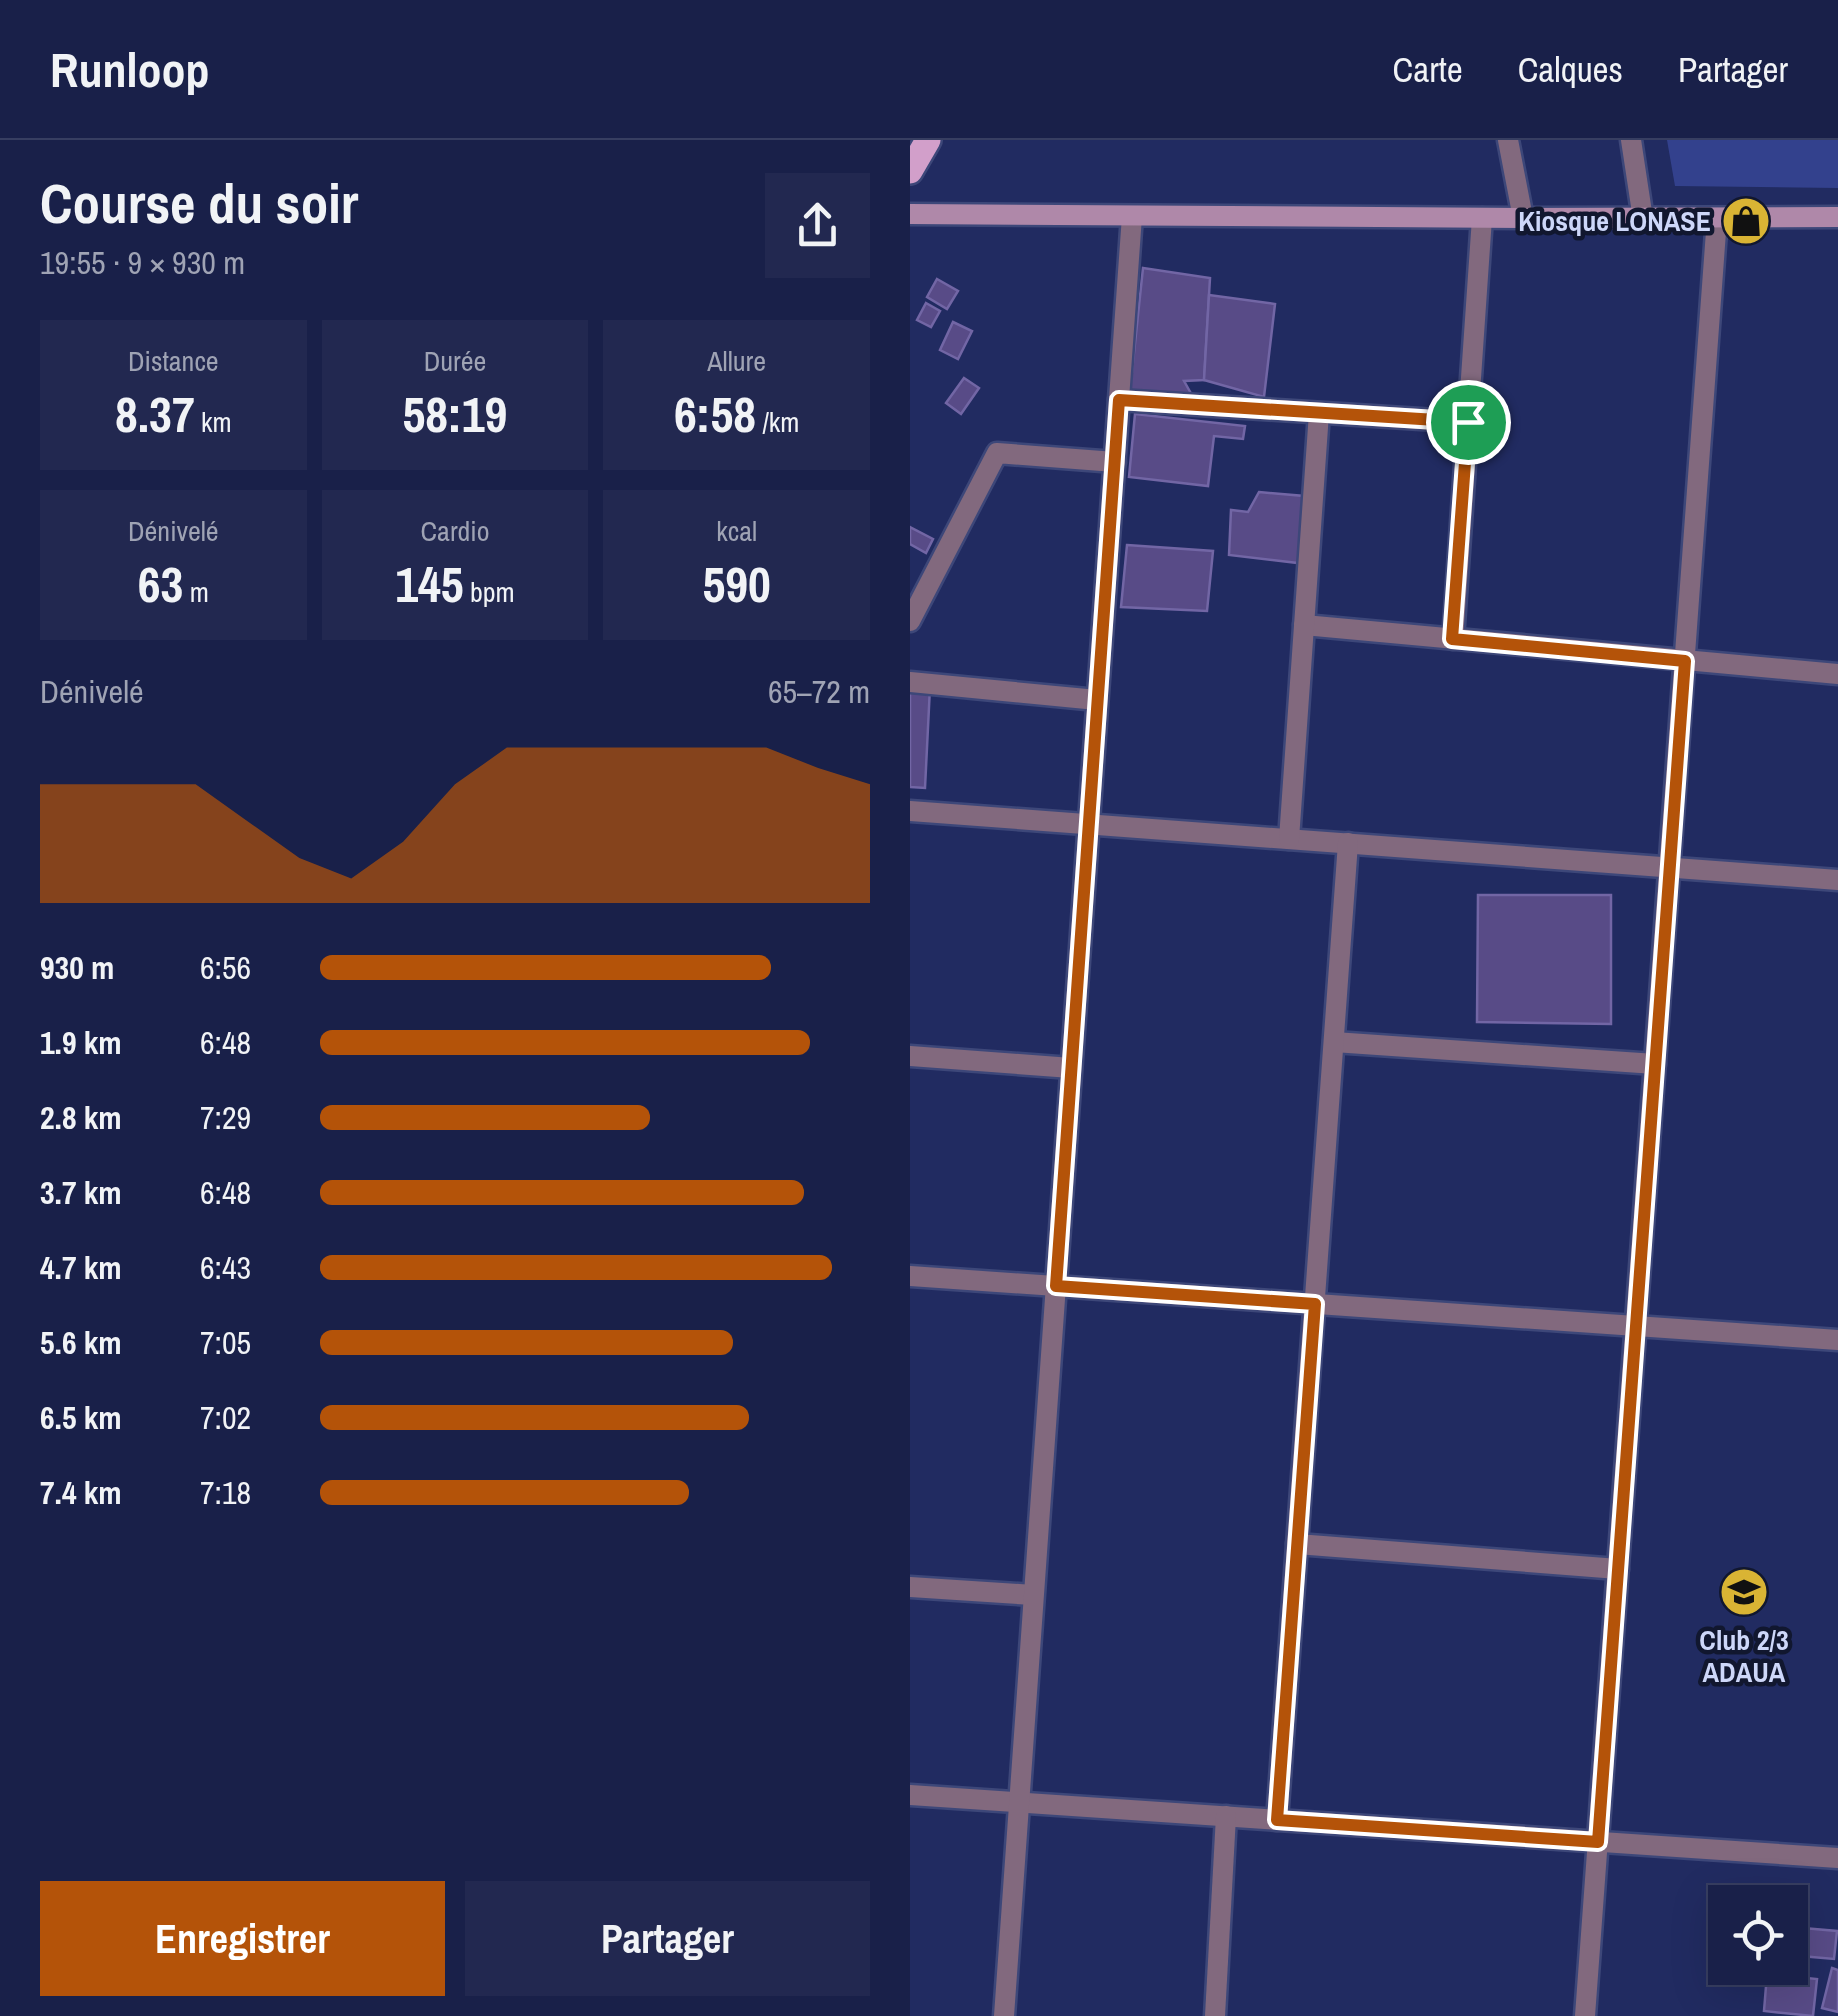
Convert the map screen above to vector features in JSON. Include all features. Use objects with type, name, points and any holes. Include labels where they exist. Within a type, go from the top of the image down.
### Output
[{"type":"main road","points":[[910,171],[928,140]]},
{"type":"main road","points":[[910,214],[1838,216]]},
{"type":"street","points":[[1508,140],[1523,218]]},
{"type":"street","points":[[1631,140],[1643,218]]},
{"type":"street","points":[[1004,2016],[1132,216]]},
{"type":"street","points":[[1452,639],[1482,218]]},
{"type":"street","points":[[1585,2016],[1717,218]]},
{"type":"street","points":[[1119,400],[1468,422]]},
{"type":"street","points":[[1289,838],[1319,413]]},
{"type":"street","points":[[910,621],[997,453],[1114,462]]},
{"type":"street","points":[[1304,625],[1838,674]]},
{"type":"street","points":[[910,682],[1098,700]]},
{"type":"street","points":[[910,811],[1838,880]]},
{"type":"street","points":[[1277,1820],[1348,843]]},
{"type":"street","points":[[1334,1042],[1655,1064]]},
{"type":"street","points":[[910,1056],[1071,1068]]},
{"type":"street","points":[[910,1276],[1838,1340]]},
{"type":"street","points":[[1297,1544],[1618,1569]]},
{"type":"street","points":[[910,1586],[1034,1596]]},
{"type":"street","points":[[910,1795],[1838,1858]]},
{"type":"street","points":[[1215,2016],[1226,1816]]},
{"type":"shaded area","points":[[1667,140],[1838,140],[1838,188],[1675,186]]},
{"type":"building","points":[[1143,268],[1210,278],[1204,380],[1184,381],[1193,397],[1130,390]]},
{"type":"building","points":[[937,279],[958,291],[947,309],[927,297]]},
{"type":"building","points":[[1209,295],[1275,304],[1264,397],[1204,380]]},
{"type":"building","points":[[926,303],[940,311],[931,327],[917,320]]},
{"type":"building","points":[[953,322],[972,331],[958,359],[940,350]]},
{"type":"building","points":[[964,378],[979,388],[961,414],[946,403]]},
{"type":"building","points":[[1135,414],[1245,426],[1243,439],[1214,436],[1208,486],[1129,477]]},
{"type":"building","points":[[1259,492],[1304,496],[1298,563],[1229,555],[1231,510],[1248,512]]},
{"type":"building","points":[[910,527],[933,539],[926,553],[910,544]]},
{"type":"building","points":[[1127,545],[1213,551],[1207,611],[1121,607]]},
{"type":"building","points":[[910,686],[930,687],[925,788],[910,787]]},
{"type":"building","points":[[1478,895],[1611,895],[1611,1024],[1477,1022]]},
{"type":"building","points":[[1808,1928],[1837,1931],[1834,1959],[1808,1957]]},
{"type":"building","points":[[1832,1968],[1838,1970],[1838,2012],[1822,2008]]},
{"type":"building","points":[[1808,1978],[1817,1979],[1813,2016],[1764,2011],[1766,1985],[1808,1985]]},
{"type":"place","name":"Kiosque LONASE","points":[[1746,221]]},
{"type":"place","name":"Club 2/3 ADAUA","points":[[1744,1592]]},
{"type":"route","points":[[1119,400],[1468,422],[1452,639],[1685,661],[1598,1842],[1277,1820],[1315,1304],[1056,1286],[1119,400]]}]
